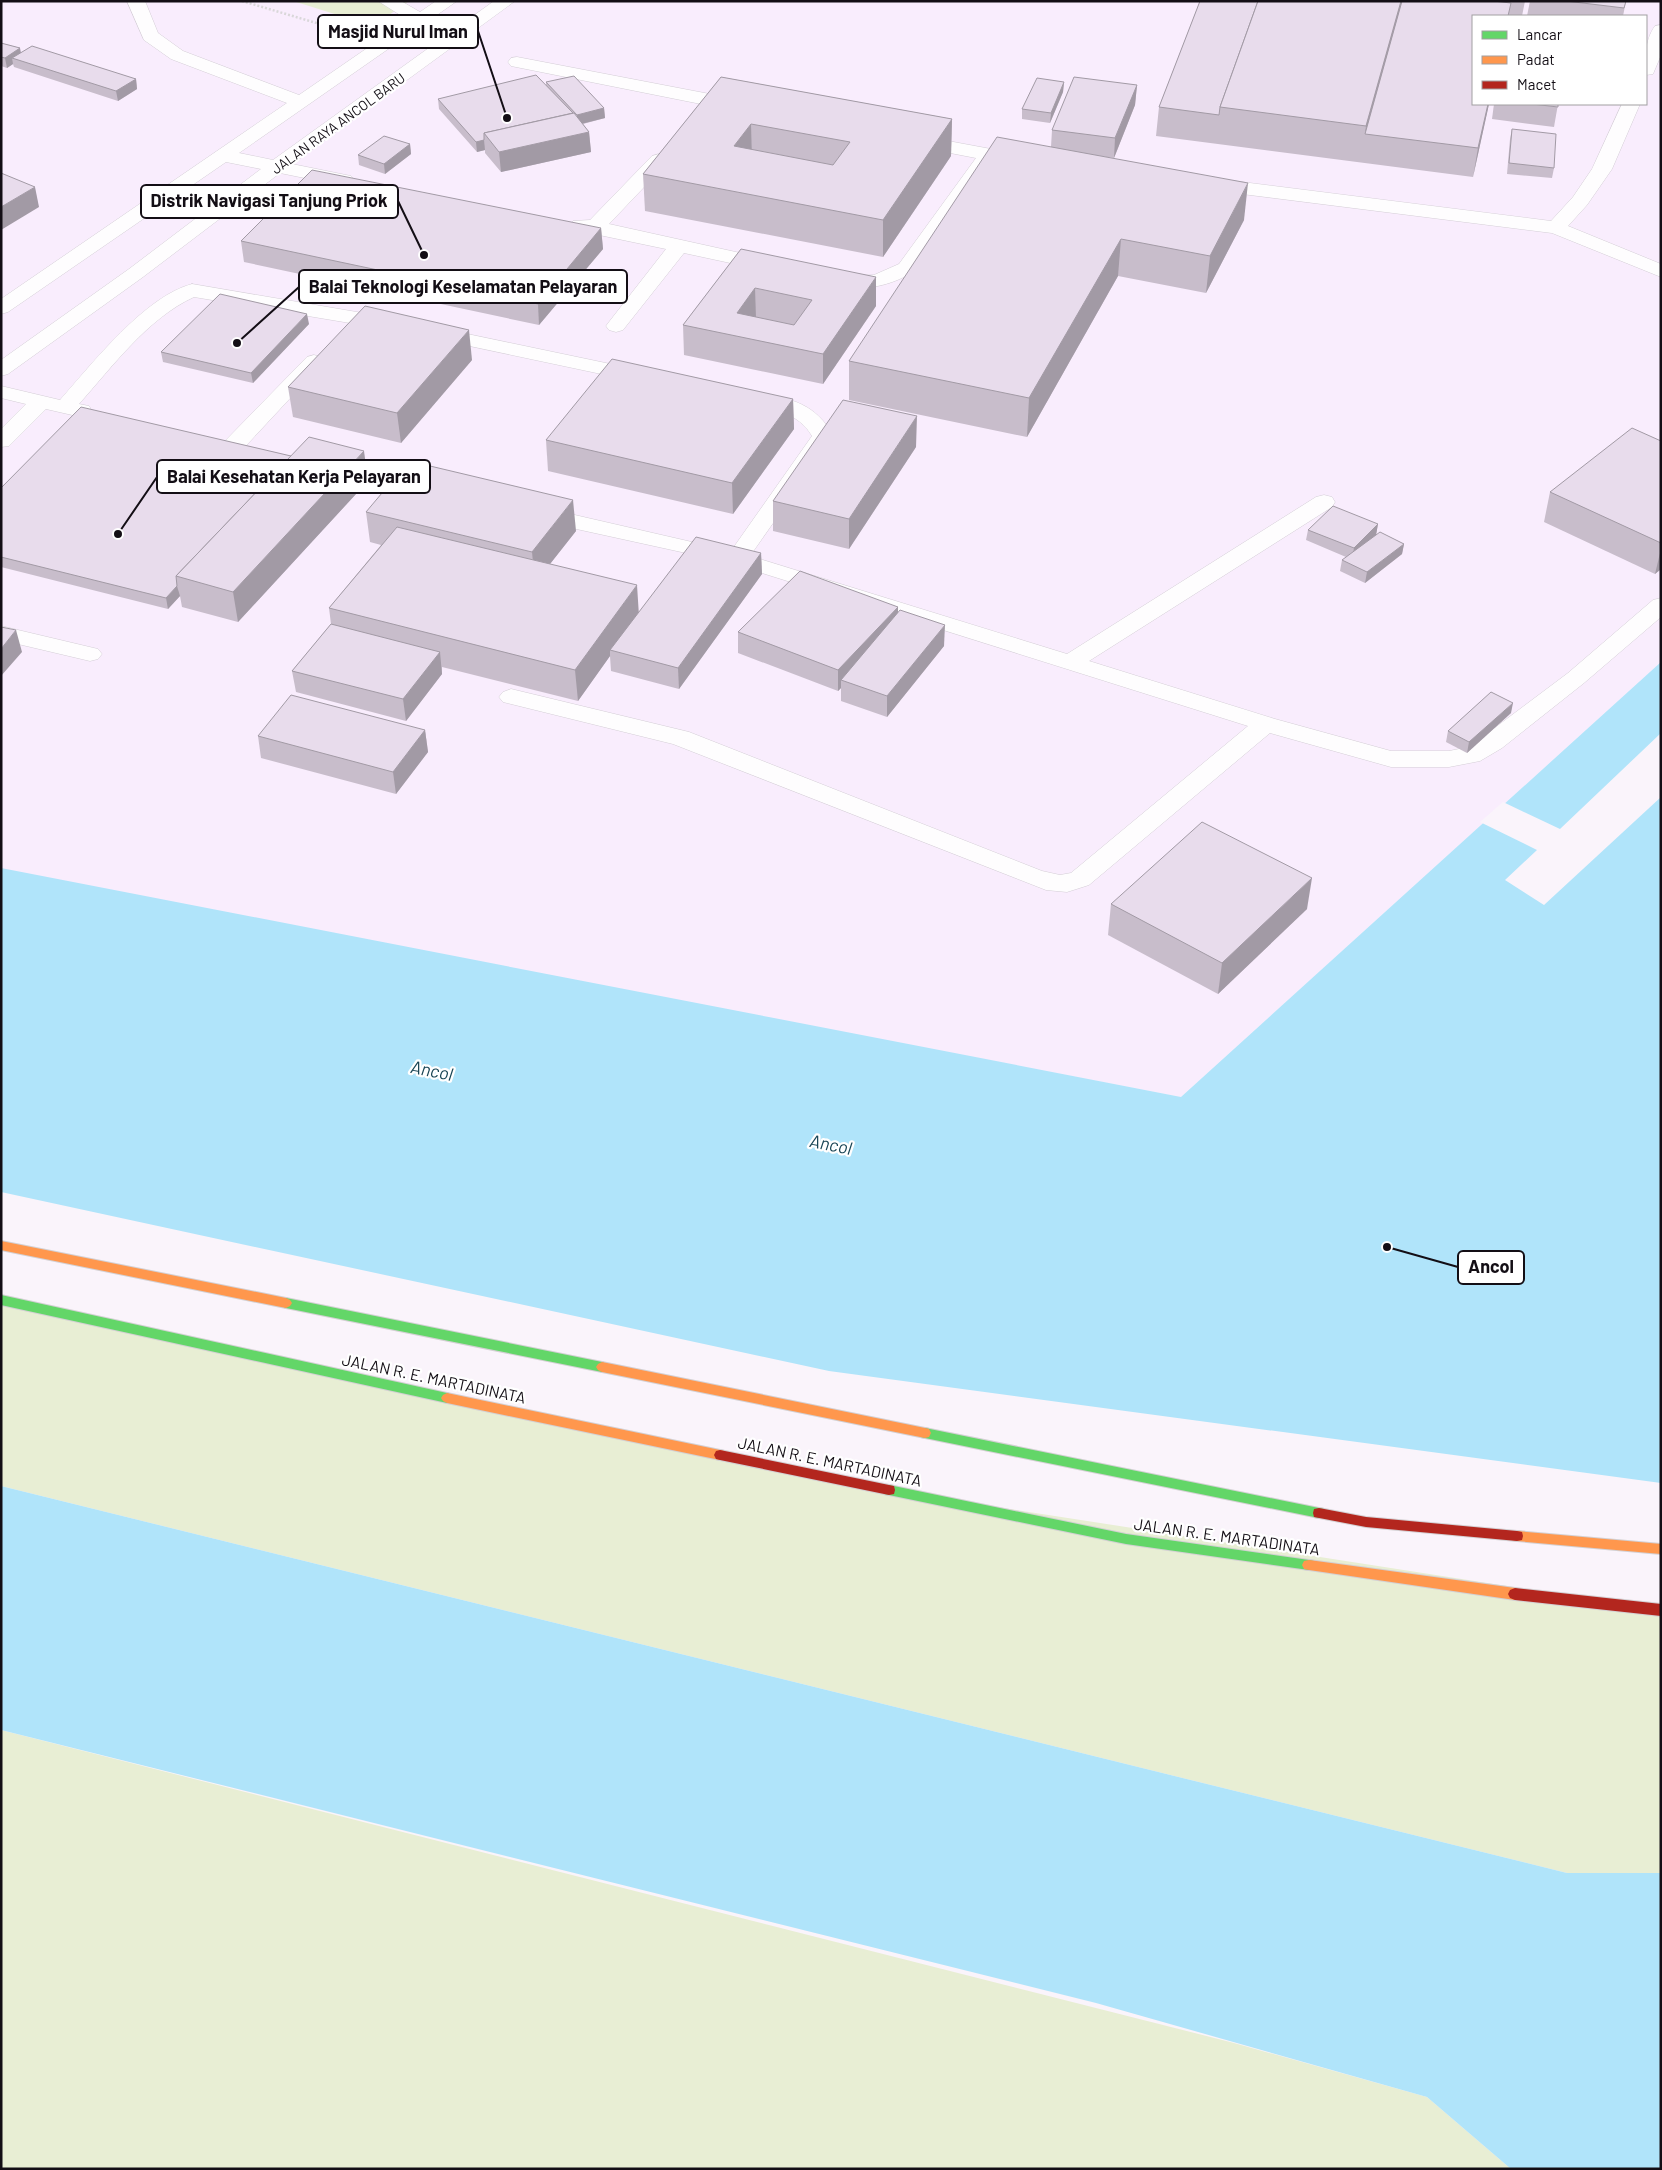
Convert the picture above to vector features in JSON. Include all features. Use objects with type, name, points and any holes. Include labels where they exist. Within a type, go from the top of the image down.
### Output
[{"type":"highway","points":[[1,1245],[1366,1522],[1661,1548]]},
{"type":"highway","name":"JALAN R. E. MARTADINATA","points":[[1,1300],[383,1385],[1126,1538],[1536,1597],[1661,1610]]},
{"type":"lane","points":[[136,1],[150,36],[177,55],[302,102]]},
{"type":"lane","points":[[387,1],[421,20]]},
{"type":"lane","points":[[1,308],[448,1]]},
{"type":"lane","name":"JALAN RAYA ANCOL BARU","points":[[1,370],[136,273],[277,166],[506,1]]},
{"type":"lane","points":[[1647,66],[1650,52],[1661,30]]},
{"type":"lane","points":[[517,62],[762,110]]},
{"type":"lane","points":[[1556,228],[1580,201],[1602,169],[1631,105]]},
{"type":"lane","points":[[899,137],[1007,157]]},
{"type":"lane","points":[[820,277],[839,281],[871,282],[894,277],[906,268],[988,154]]},
{"type":"lane","points":[[223,156],[358,183]]},
{"type":"lane","points":[[595,228],[658,160]]},
{"type":"lane","points":[[1193,182],[1556,228],[1661,271]]},
{"type":"lane","points":[[557,220],[680,244],[792,270]]},
{"type":"lane","points":[[616,326],[680,244]]},
{"type":"lane","points":[[64,408],[117,349],[176,297],[188,291],[203,290],[356,316],[660,380]]},
{"type":"lane","points":[[234,445],[356,316]]},
{"type":"lane","points":[[1,392],[102,416]]},
{"type":"lane","points":[[736,394],[792,405],[807,414],[818,425],[823,436],[736,559]]},
{"type":"lane","points":[[1,441],[41,402]]},
{"type":"lane","points":[[311,462],[446,493]]},
{"type":"lane","points":[[1070,663],[1324,502]]},
{"type":"lane","points":[[524,511],[736,559],[1266,724],[1390,759],[1449,760],[1471,755],[1494,742],[1576,678],[1661,605]]},
{"type":"lane","points":[[1,633],[90,654]]},
{"type":"lane","points":[[518,699],[680,738],[1026,874],[1058,884],[1072,883],[1080,879],[1266,724]]},
{"type":"path","points":[[242,1],[386,44]]},
{"type":"shaded area","points":[[1,1],[293,1],[373,25],[409,1],[1661,1],[1661,662],[1181,1097],[1,871]]},
{"type":"green space","points":[[293,1],[409,1],[373,26]]},
{"type":"green space","points":[[1,1299],[894,1491],[1661,1610],[1661,1873],[1567,1873],[1,1486]]},
{"type":"green space","points":[[1,1730],[1234,2043],[1427,2097],[1511,2169],[1,2169]]},
{"type":"water","points":[[1661,662],[1661,1483],[829,1371],[1,1192],[1,868],[1181,1097]]},
{"type":"water","points":[[1,1486],[1567,1873],[1661,1873],[1661,2169],[1511,2169],[1427,2097],[1096,2003],[1,1730]]},
{"type":"pier","points":[[1661,733],[1661,797],[1544,905],[1505,880],[1537,850],[1480,822],[1503,802],[1560,829]]},
{"type":"building","points":[[1200,1],[1258,1],[1220,107],[1219,115],[1159,107]]},
{"type":"building","points":[[1258,1],[1401,1],[1366,126],[1220,107]]},
{"type":"building","points":[[1402,1],[1493,1],[1511,3],[1508,15],[1472,15],[1472,105],[1488,105],[1478,148],[1365,134]]},
{"type":"building","points":[[1566,1],[1626,1],[1624,8]]},
{"type":"building","points":[[1,43],[20,48],[5,58],[1,57]]},
{"type":"building","points":[[32,46],[136,79],[116,91],[12,58]]},
{"type":"building","points":[[536,75],[573,113],[484,133],[484,140],[476,142],[438,99]]},
{"type":"building","points":[[574,76],[604,108],[577,115],[546,82]]},
{"type":"building","points":[[721,77],[952,119],[883,220],[643,174]],"holes":[[[751,124],[850,142],[833,165],[734,146]]]},
{"type":"building","points":[[1074,77],[1137,85],[1115,138],[1052,130]]},
{"type":"building","points":[[1037,78],[1064,82],[1051,113],[1022,109]]},
{"type":"building","points":[[1541,105],[1558,105],[1558,107]]},
{"type":"building","points":[[574,113],[589,132],[499,152],[484,133]]},
{"type":"building","points":[[1512,129],[1556,134],[1554,168],[1509,163]]},
{"type":"building","points":[[384,136],[410,144],[384,164],[358,155]]},
{"type":"building","points":[[997,137],[1248,183],[1210,256],[1121,239],[1029,398],[849,361]]},
{"type":"building","points":[[312,170],[601,228],[538,304],[241,241]]},
{"type":"building","points":[[1,173],[35,187],[1,207]]},
{"type":"building","points":[[741,249],[876,277],[823,354],[683,325]],"holes":[[[755,288],[812,300],[794,325],[737,313]]]},
{"type":"building","points":[[220,294],[307,314],[251,373],[161,352]]},
{"type":"building","points":[[365,306],[469,330],[397,413],[288,387]]},
{"type":"building","points":[[612,359],[793,399],[732,483],[546,440]]},
{"type":"building","points":[[843,400],[917,416],[849,519],[773,501]]},
{"type":"building","points":[[81,407],[291,456],[176,576],[177,586],[166,598],[1,557],[1,488]]},
{"type":"building","points":[[1632,428],[1661,441],[1661,543],[1550,492]]},
{"type":"building","points":[[309,437],[364,451],[233,592],[176,576]]},
{"type":"building","points":[[409,461],[573,500],[532,552],[366,512]]},
{"type":"building","points":[[1333,506],[1378,524],[1354,548],[1308,530]]},
{"type":"building","points":[[397,527],[637,585],[575,670],[329,608]]},
{"type":"building","points":[[1380,532],[1404,544],[1367,572],[1342,560]]},
{"type":"building","points":[[696,537],[761,553],[678,668],[610,650]]},
{"type":"building","points":[[800,571],[898,607],[838,670],[738,632]]},
{"type":"building","points":[[900,610],[945,625],[887,696],[841,680]]},
{"type":"building","points":[[331,624],[440,652],[403,699],[292,671]]},
{"type":"building","points":[[1,627],[16,630],[1,649]]},
{"type":"building","points":[[1491,692],[1513,703],[1469,742],[1448,731]]},
{"type":"building","points":[[291,695],[425,730],[393,772],[258,736]]},
{"type":"building","points":[[1202,822],[1312,878],[1222,963],[1111,904]]},
{"type":"traffic: fast","points":[[1,1300],[447,1398]]},
{"type":"traffic: fast","points":[[286,1303],[602,1367]]},
{"type":"traffic: fast","points":[[925,1433],[1319,1513]]},
{"type":"traffic: fast","points":[[889,1490],[1126,1539],[1309,1565]]},
{"type":"traffic: slow","points":[[1,1245],[286,1303]]},
{"type":"traffic: slow","points":[[602,1367],[925,1433]]},
{"type":"traffic: slow","points":[[447,1398],[720,1455]]},
{"type":"traffic: slow","points":[[1517,1536],[1661,1549]]},
{"type":"traffic: slow","points":[[1309,1565],[1515,1594]]},
{"type":"traffic: jam","points":[[720,1455],[889,1490]]},
{"type":"traffic: jam","points":[[1319,1513],[1366,1522],[1517,1536]]},
{"type":"traffic: jam","points":[[1515,1594],[1661,1610]]},
{"type":"place","name":"Masjid Nurul Iman","points":[[507,118]]},
{"type":"place","name":"Distrik Navigasi Tanjung Priok","points":[[424,255]]},
{"type":"place","name":"Balai Teknologi Keselamatan Pelayaran","points":[[237,343]]},
{"type":"place","name":"Balai Kesehatan Kerja Pelayaran","points":[[118,534]]},
{"type":"place","name":"Ancol","points":[[1387,1247]]}]
